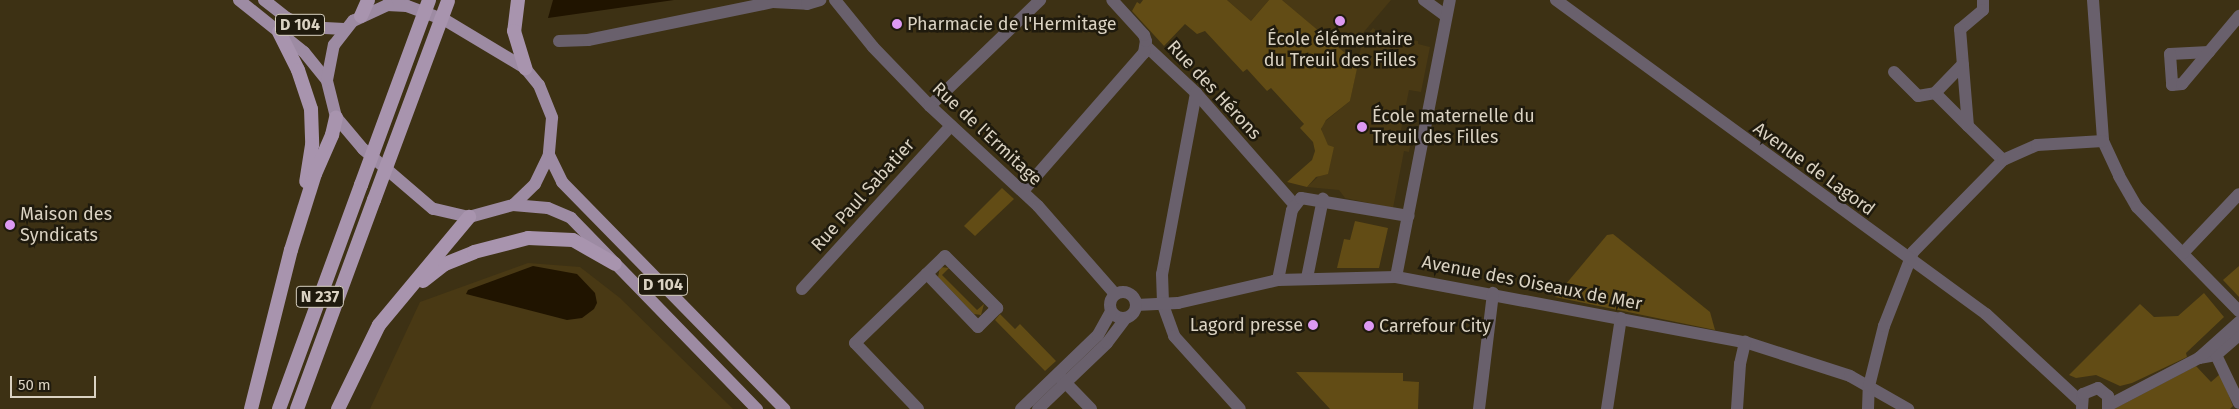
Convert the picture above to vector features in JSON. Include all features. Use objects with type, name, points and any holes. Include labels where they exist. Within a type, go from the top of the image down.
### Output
[{"type":"highway","points":[[361,16],[368,0]]},
{"type":"highway","name":"N 237","points":[[279,409],[429,0]]},
{"type":"highway","name":"N 237","points":[[297,409],[448,0]]},
{"type":"highway","points":[[518,0],[514,31],[524,68]]},
{"type":"highway","points":[[279,32],[298,70],[310,109],[312,145],[301,218]]},
{"type":"highway","points":[[251,409],[277,299],[314,174],[332,136],[336,117]]},
{"type":"highway","points":[[338,409],[379,325],[469,217]]},
{"type":"highway","points":[[404,295],[446,264],[474,252],[528,238],[573,240],[615,264]]},
{"type":"main road","name":"D 104","points":[[239,0],[316,64],[327,80]]},
{"type":"main road","name":"D 104","points":[[264,0],[301,26],[344,29]]},
{"type":"main road","points":[[387,5],[422,10],[445,20],[524,68],[547,99],[552,118],[550,155],[535,184],[513,204],[469,217],[433,210],[418,199],[349,136],[336,117],[327,80],[329,62],[344,29],[361,16],[387,5]]},
{"type":"main road","name":"D 104","points":[[550,155],[562,182],[784,409]]},
{"type":"main road","name":"D 104","points":[[513,204],[548,208],[570,218],[757,409]]},
{"type":"street","points":[[559,41],[588,40],[773,2],[807,4],[820,0]]},
{"type":"street","name":"Rue de l'Ermitage","points":[[835,0],[873,47],[930,106],[1023,191],[1115,294]]},
{"type":"street","points":[[930,106],[1040,0]]},
{"type":"street","points":[[1424,0],[1446,16]]},
{"type":"street","points":[[1396,276],[1450,0]]},
{"type":"street","name":"Avenue de Lagord","points":[[1556,0],[1909,260],[1986,314],[2083,401]]},
{"type":"street","points":[[1968,126],[1960,30],[1983,10],[1982,0]]},
{"type":"street","points":[[2093,0],[2103,141],[2138,206],[2239,311]]},
{"type":"street","name":"Rue des Hérons","points":[[1119,2],[1144,36],[1146,46],[1196,93],[1294,204]]},
{"type":"street","points":[[2209,52],[2239,16]]},
{"type":"street","points":[[1023,191],[1144,53],[1146,46]]},
{"type":"street","points":[[1894,72],[1918,96],[1935,93],[1963,64]]},
{"type":"street","points":[[1196,93],[1162,274],[1163,305],[1174,336],[1240,409]]},
{"type":"street","points":[[1935,93],[2003,160]]},
{"type":"street","name":"Rue Paul Sabatier","points":[[802,289],[951,126]]},
{"type":"street","points":[[1868,409],[1869,386],[1884,326],[1909,260],[2003,160],[2037,145],[2103,141]]},
{"type":"street","points":[[1280,189],[1408,216]]},
{"type":"street","points":[[2183,253],[2239,194]]},
{"type":"street","points":[[1278,280],[1294,204],[1307,196]]},
{"type":"street","points":[[1307,278],[1323,199]]},
{"type":"street","points":[[918,409],[855,343],[945,256],[997,308],[978,326],[927,274]]},
{"type":"street","name":"Avenue des Oiseaux de Mer","points":[[1136,305],[1163,305],[1278,280],[1396,276],[1745,342],[1801,358],[1869,386],[1908,409]]},
{"type":"street","points":[[1021,409],[1106,343],[1126,318],[1133,313],[1136,305],[1134,297],[1127,292],[1115,294],[1109,302],[1111,312],[1117,317],[1126,318]]},
{"type":"street","points":[[1479,409],[1493,293]]},
{"type":"street","points":[[1038,409],[1061,378],[1098,335],[1111,312]]},
{"type":"street","points":[[1607,409],[1621,318]]},
{"type":"street","points":[[2105,392],[2108,407],[2136,390],[2198,358],[2239,322]]},
{"type":"street","points":[[2198,358],[2216,355],[2239,335]]},
{"type":"street","points":[[1737,409],[1740,364],[1745,342]]},
{"type":"street","points":[[2216,355],[2239,403]]},
{"type":"street","points":[[1061,378],[1091,409]]},
{"type":"street","points":[[2083,401],[2094,388],[2105,392],[2136,390]]},
{"type":"shaded area","points":[[553,0],[674,0],[548,18]]},
{"type":"shaded area","points":[[1143,0],[1227,0],[1251,21],[1269,0],[1282,0],[1358,64],[1350,101],[1326,120],[1321,129],[1328,145],[1334,147],[1328,174],[1316,177],[1307,187],[1287,182],[1312,160],[1315,151],[1313,142],[1300,128],[1304,124],[1271,88],[1267,91],[1247,69],[1243,72],[1205,31],[1197,34],[1185,24],[1164,46],[1132,11],[1137,2],[1140,4]]},
{"type":"shaded area","name":"École élémentaire du Treuil des Filles","points":[[1227,0],[1269,0],[1251,21]]},
{"type":"shaded area","name":"École élémentaire du Treuil des Filles","points":[[1282,0],[1391,0],[1345,54]]},
{"type":"shaded area","name":"École maternelle du Treuil des Filles","points":[[1373,28],[1381,34],[1418,41],[1418,44],[1430,47],[1421,92],[1409,90],[1401,130],[1413,132],[1409,152],[1404,151],[1393,208],[1345,198],[1339,190],[1307,187],[1320,175],[1334,147],[1328,145],[1321,133],[1322,124],[1350,101],[1362,42]]},
{"type":"shaded area","points":[[1002,188],[1014,199],[975,236],[964,226]]},
{"type":"shaded area","points":[[1355,221],[1388,228],[1379,268],[1337,268],[1344,239],[1350,240]]},
{"type":"shaded area","points":[[1613,234],[1710,312],[1715,330],[1555,297],[1607,235]]},
{"type":"shaded area","points":[[528,263],[580,267],[620,298],[733,409],[370,409],[420,302]]},
{"type":"shaded area","points":[[533,266],[577,274],[595,293],[597,303],[594,309],[582,318],[567,320],[466,294],[468,290]]},
{"type":"shaded area","points":[[2239,266],[2239,297],[2223,280]]},
{"type":"shaded area","points":[[940,267],[949,268],[942,275],[977,310],[984,304],[981,315],[974,314],[938,277]]},
{"type":"shaded area","points":[[2204,293],[2224,317],[2186,353],[2187,357],[2132,383],[2120,386],[2096,375],[2076,378],[2069,375],[2140,304],[2154,317],[2178,316]]},
{"type":"shaded area","points":[[1000,314],[1015,329],[1020,324],[1056,361],[1045,371],[995,320]]},
{"type":"shaded area","points":[[2196,366],[2211,382],[2220,374],[2233,406],[2230,409],[2114,409]]},
{"type":"shaded area","points":[[1296,372],[1403,373],[1403,381],[1419,382],[1418,409],[1330,409]]},
{"type":"place","name":"École élémentaire du Treuil des Filles","points":[[1340,21]]},
{"type":"place","name":"Pharmacie de l'Hermitage","points":[[897,24]]},
{"type":"place","name":"École maternelle du Treuil des Filles","points":[[1362,127]]},
{"type":"place","name":"Maison des Syndicats","points":[[10,225]]},
{"type":"place","name":"Lagord presse","points":[[1313,325]]},
{"type":"place","name":"Carrefour City","points":[[1369,326]]}]
